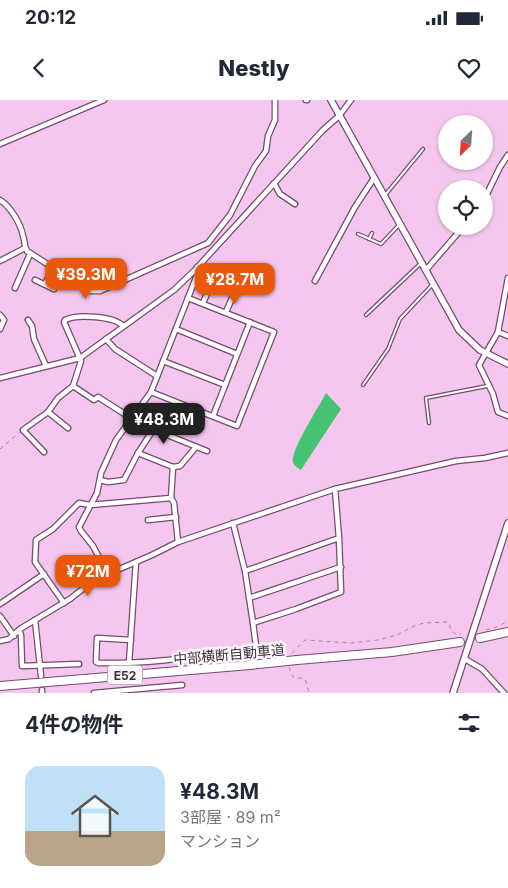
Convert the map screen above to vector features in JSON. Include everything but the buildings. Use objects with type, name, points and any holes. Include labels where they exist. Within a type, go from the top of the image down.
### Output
[{"type":"highway","points":[[480,638],[508,632]]},
{"type":"highway","name":"中部横断自動車道","points":[[0,686],[250,664],[294,658],[392,652],[461,638]]},
{"type":"street","points":[[0,146],[104,100]]},
{"type":"street","points":[[0,200],[8,205],[16,219],[23,234],[25,248],[30,254],[90,291],[100,291],[208,243],[230,215],[255,166],[266,151],[269,133],[275,120],[274,100]]},
{"type":"street","points":[[330,100],[460,330],[475,347],[485,354],[508,364]]},
{"type":"street","points":[[0,378],[80,358],[174,290],[339,116],[351,100]]},
{"type":"street","points":[[493,181],[508,156]]},
{"type":"street","points":[[315,281],[355,207],[374,178]]},
{"type":"street","points":[[274,183],[280,194],[296,204]]},
{"type":"street","points":[[426,270],[456,235]]},
{"type":"street","points":[[208,243],[213,248]]},
{"type":"street","points":[[0,261],[25,248]]},
{"type":"street","points":[[15,288],[30,254]]},
{"type":"street","points":[[108,574],[93,546],[79,527],[97,493],[101,473],[116,440],[151,392],[188,298],[197,267]]},
{"type":"street","points":[[45,284],[53,268]]},
{"type":"street","points":[[508,278],[498,332],[479,366],[490,386],[498,412],[508,416]]},
{"type":"street","points":[[35,280],[54,288]]},
{"type":"street","points":[[203,303],[213,280],[236,289],[226,312]]},
{"type":"street","points":[[151,392],[237,426],[274,332],[188,298]]},
{"type":"street","points":[[0,315],[4,320],[0,329]]},
{"type":"street","points":[[44,452],[22,430],[48,412],[58,398],[73,386],[81,361],[65,320],[87,317],[111,319],[118,321],[123,326]]},
{"type":"street","points":[[28,320],[32,326],[34,339],[46,366]]},
{"type":"street","points":[[213,416],[250,322]]},
{"type":"street","points":[[176,329],[237,354]]},
{"type":"street","points":[[498,332],[508,336]]},
{"type":"street","points":[[106,339],[115,349],[157,376]]},
{"type":"street","points":[[163,361],[225,385]]},
{"type":"street","points":[[73,386],[94,400],[98,397],[130,419],[207,451]]},
{"type":"street","points":[[48,412],[68,428]]},
{"type":"street","points":[[100,480],[108,482],[124,480],[153,430]]},
{"type":"street","points":[[138,453],[174,467],[180,466],[196,447]]},
{"type":"street","points":[[0,641],[14,636],[19,630],[108,574],[178,542],[334,488],[456,461],[508,453]]},
{"type":"street","points":[[174,467],[171,498],[174,503],[178,542]]},
{"type":"street","points":[[253,623],[339,594],[342,589],[334,488]]},
{"type":"street","points":[[64,603],[35,562],[36,540],[53,529],[79,503],[90,505],[171,498]]},
{"type":"street","points":[[148,520],[176,517]]},
{"type":"street","points":[[131,640],[97,638],[96,662],[130,663],[178,660],[253,650],[256,646],[246,571],[233,523]]},
{"type":"street","points":[[452,693],[465,660],[508,523]]},
{"type":"street","points":[[246,571],[339,538]]},
{"type":"street","points":[[130,663],[136,562]]},
{"type":"street","points":[[249,598],[341,567]]},
{"type":"street","points":[[0,604],[44,574]]},
{"type":"street","points":[[0,616],[14,636]]},
{"type":"street","points":[[35,620],[41,676]]},
{"type":"street","points":[[19,630],[21,635],[22,666],[79,664]]},
{"type":"street","points":[[465,660],[482,669],[504,693]]},
{"type":"street","points":[[94,693],[182,685]]},
{"type":"lane","points":[[385,196],[423,149]]},
{"type":"lane","points":[[358,234],[381,244],[400,224]]},
{"type":"lane","points":[[369,239],[372,233]]},
{"type":"lane","points":[[366,314],[422,262]]},
{"type":"lane","points":[[363,385],[388,349],[400,319],[433,284]]},
{"type":"lane","points":[[429,423],[426,398],[490,386]]},
{"type":"path","points":[[0,449],[22,430]]},
{"type":"path","points":[[294,658],[305,640],[351,643],[378,640],[397,635],[414,626],[432,621],[449,623],[452,632],[461,638]]},
{"type":"path","points":[[485,630],[508,621]]},
{"type":"path","points":[[289,664],[293,677],[305,679],[309,692]]},
{"type":"green space","points":[[326,393],[341,409],[301,470],[293,462],[293,456]]}]
